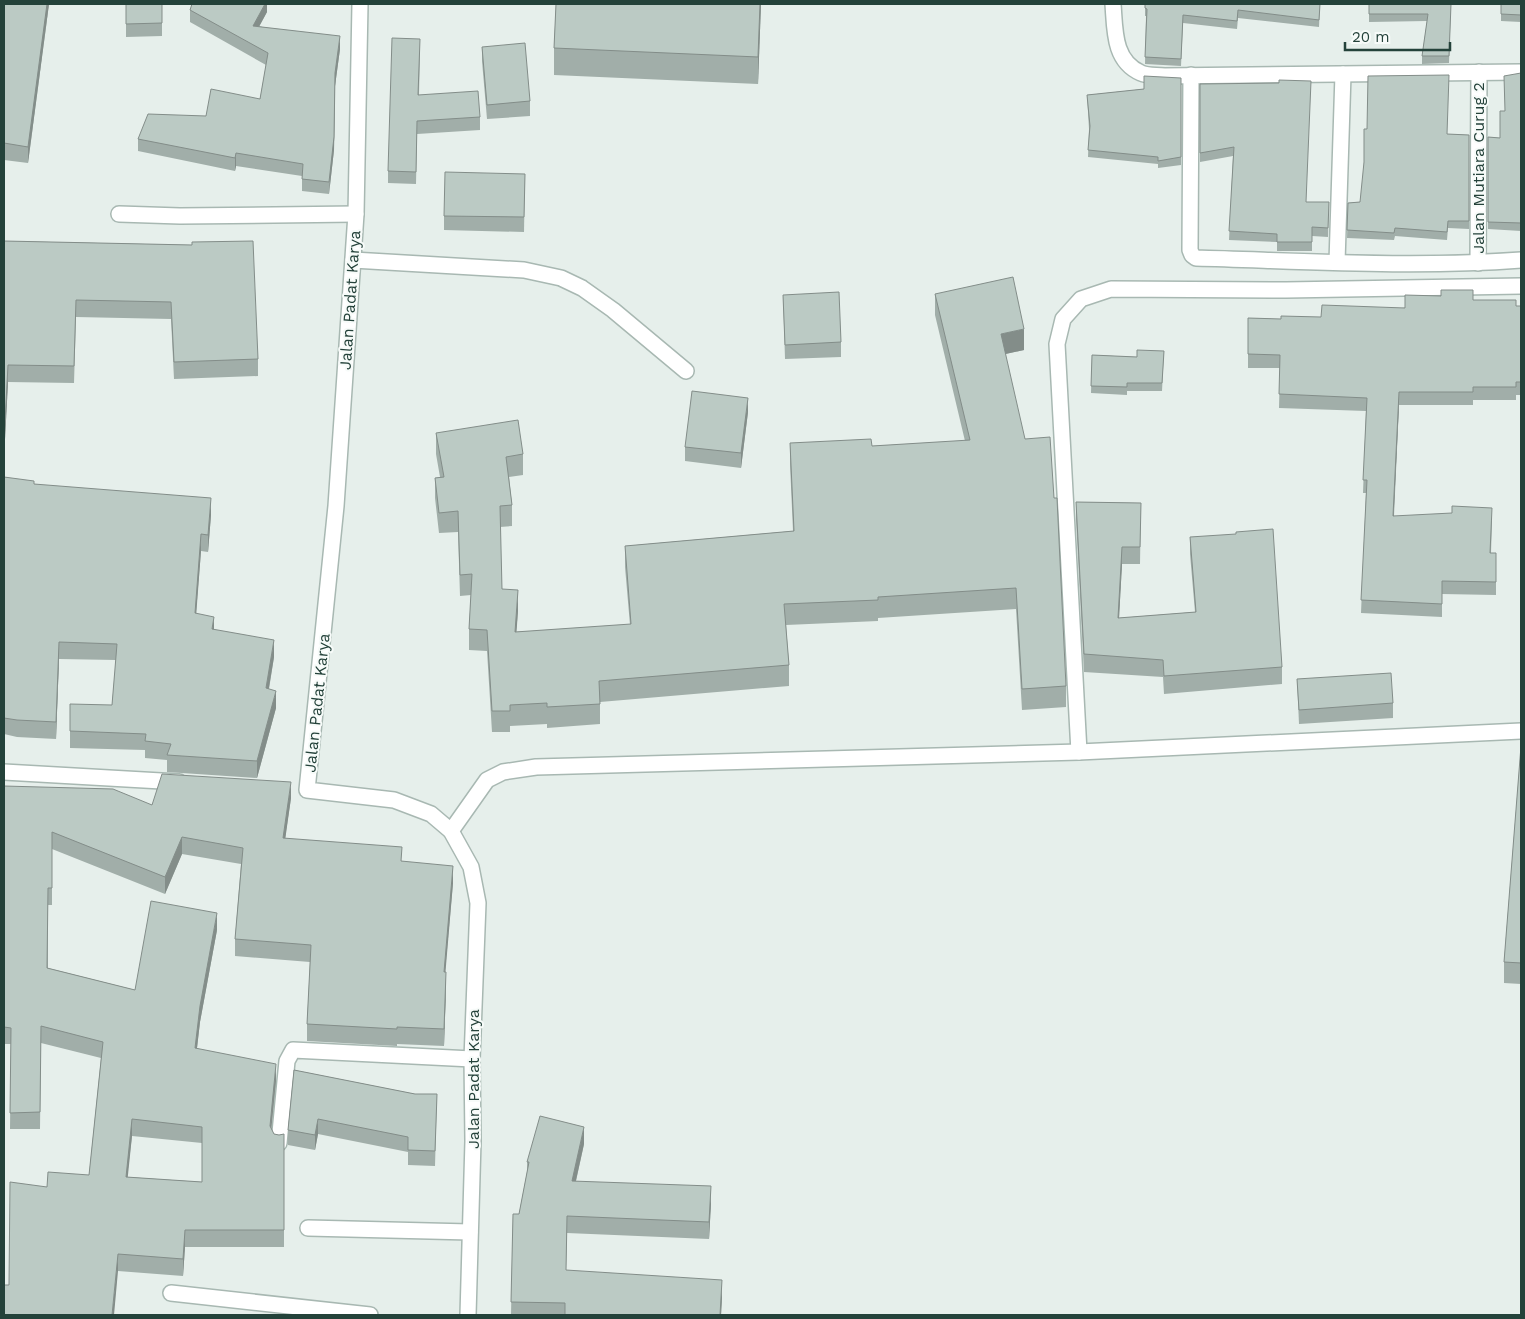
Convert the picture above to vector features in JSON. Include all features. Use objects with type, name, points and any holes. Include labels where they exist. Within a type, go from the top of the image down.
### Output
[{"type":"street","name":"Jalan Padat Karya","points":[[360,4],[356,214],[353,260],[336,506],[307,790],[394,800],[431,814],[451,832],[471,866],[478,903],[472,1059],[474,1141],[468,1315]]},
{"type":"street","name":"Jalan Mutiara Curug 2","points":[[1113,4],[1116,46],[1127,64],[1142,74],[1191,76],[1521,72]]},
{"type":"street","name":"Jalan Mutiara Curug 2","points":[[1478,263],[1479,72]]},
{"type":"street","points":[[1337,262],[1343,74]]},
{"type":"street","name":"Jalan Mutiara Curug 2","points":[[1191,76],[1190,250],[1196,258],[1478,263],[1521,260]]},
{"type":"street","points":[[119,214],[209,216],[356,214]]},
{"type":"street","points":[[353,260],[524,270],[561,278],[582,288],[613,310],[686,371]]},
{"type":"street","points":[[1079,752],[1057,344],[1063,319],[1081,299],[1111,289],[1286,290],[1521,286]]},
{"type":"street","points":[[451,832],[487,780],[503,772],[536,767],[1079,752],[1521,731]]},
{"type":"street","points":[[4,772],[190,783]]},
{"type":"street","points":[[288,789],[307,790]]},
{"type":"street","points":[[279,1143],[288,1061],[293,1050],[472,1059]]},
{"type":"street","points":[[308,1228],[470,1232]]},
{"type":"street","points":[[171,1293],[370,1315]]},
{"type":"building","points":[[4,4],[47,4],[28,147],[4,143]]},
{"type":"building","points":[[126,4],[162,4],[162,23],[126,24]]},
{"type":"building","points":[[192,4],[265,4],[253,26],[340,36],[335,73],[334,137],[329,182],[302,179],[303,164],[236,153],[235,158],[138,139],[148,114],[206,116],[211,89],[260,99],[268,53],[190,10]]},
{"type":"building","points":[[556,4],[760,4],[758,57],[554,48]]},
{"type":"building","points":[[1145,4],[1320,4],[1319,20],[1238,10],[1237,21],[1183,15],[1181,59],[1145,57],[1147,9]]},
{"type":"building","points":[[1369,4],[1451,4],[1449,56],[1422,56],[1428,14],[1369,14]]},
{"type":"building","points":[[1501,4],[1521,4],[1521,15],[1501,14]]},
{"type":"building","points":[[392,38],[420,39],[418,95],[478,91],[480,117],[417,121],[416,172],[388,171]]},
{"type":"building","points":[[525,43],[530,101],[487,105],[482,47]]},
{"type":"building","points":[[1521,73],[1521,223],[1488,222],[1488,137],[1500,138],[1500,111],[1505,111],[1504,76]]},
{"type":"building","points":[[1449,75],[1447,134],[1469,135],[1469,221],[1448,221],[1447,232],[1395,228],[1394,233],[1347,230],[1348,203],[1360,202],[1364,162],[1364,129],[1367,129],[1368,76]]},
{"type":"building","points":[[1144,76],[1181,78],[1181,157],[1158,161],[1158,157],[1088,150],[1090,126],[1087,95],[1144,89]]},
{"type":"building","points":[[1279,80],[1311,81],[1306,202],[1329,202],[1328,228],[1312,227],[1312,242],[1277,242],[1277,234],[1229,231],[1234,147],[1200,153],[1200,84],[1279,83]]},
{"type":"building","points":[[445,172],[525,174],[524,217],[444,216]]},
{"type":"building","points":[[4,241],[192,245],[192,242],[253,241],[258,359],[174,362],[171,302],[76,300],[74,366],[8,365],[4,441]]},
{"type":"building","points":[[1013,277],[1024,329],[1001,334],[1025,439],[1050,437],[1054,498],[1057,498],[1066,686],[1022,689],[1016,588],[878,597],[878,600],[784,604],[789,665],[599,681],[600,704],[547,707],[547,703],[510,705],[510,711],[492,711],[487,630],[469,629],[472,574],[460,575],[458,511],[439,513],[435,478],[444,477],[436,433],[518,420],[523,454],[506,457],[512,505],[500,506],[502,589],[518,590],[515,632],[631,624],[625,546],[794,531],[790,443],[871,439],[872,446],[970,440],[935,294]]},
{"type":"building","points":[[1441,290],[1473,290],[1473,300],[1516,300],[1516,306],[1521,306],[1521,382],[1516,382],[1516,387],[1473,387],[1473,392],[1399,392],[1393,516],[1452,513],[1452,506],[1492,508],[1490,553],[1496,553],[1496,582],[1442,581],[1442,604],[1361,600],[1367,480],[1363,480],[1367,398],[1279,394],[1280,355],[1248,354],[1248,318],[1281,319],[1281,316],[1321,317],[1322,305],[1405,308],[1405,295],[1441,296]]},
{"type":"building","points":[[839,292],[841,342],[785,345],[783,295]]},
{"type":"building","points":[[1137,350],[1164,351],[1162,383],[1127,383],[1127,387],[1091,386],[1092,355],[1137,357]]},
{"type":"building","points":[[692,391],[748,398],[741,453],[685,447]]},
{"type":"building","points":[[4,477],[34,481],[34,484],[211,498],[208,535],[201,534],[195,613],[214,617],[212,629],[274,640],[266,688],[276,691],[257,761],[167,755],[171,744],[145,741],[146,734],[70,731],[70,704],[112,705],[117,644],[59,642],[56,722],[4,718]]},
{"type":"building","points":[[1076,502],[1141,503],[1140,547],[1122,547],[1118,618],[1196,612],[1190,537],[1273,529],[1282,667],[1164,676],[1163,660],[1084,654]]},
{"type":"building","points":[[1391,673],[1393,703],[1299,710],[1297,679]]},
{"type":"building","points":[[1521,746],[1521,963],[1504,962]]},
{"type":"building","points":[[162,774],[291,782],[283,838],[402,847],[401,861],[453,866],[444,972],[446,972],[444,1029],[397,1027],[397,1029],[307,1024],[311,945],[235,939],[243,848],[182,837],[165,877],[52,832],[52,888],[48,888],[47,968],[135,990],[151,901],[217,913],[200,1006],[195,1048],[276,1064],[270,1126],[274,1134],[284,1134],[284,1230],[185,1230],[183,1259],[118,1254],[112,1315],[4,1315],[4,1285],[9,1285],[10,1182],[47,1187],[48,1172],[89,1175],[103,1042],[41,1026],[40,1112],[10,1113],[11,1028],[4,1027],[4,786],[113,789],[152,805]],"holes":[[[132,1119],[202,1127],[202,1182],[126,1177]]]},
{"type":"building","points":[[294,1070],[415,1094],[437,1094],[435,1151],[408,1150],[408,1137],[318,1119],[315,1135],[288,1130]]},
{"type":"building","points":[[540,1116],[584,1127],[572,1181],[711,1186],[709,1222],[567,1216],[566,1270],[722,1280],[720,1315],[565,1315],[565,1303],[511,1302],[513,1214],[519,1214],[529,1162],[527,1162]]}]
